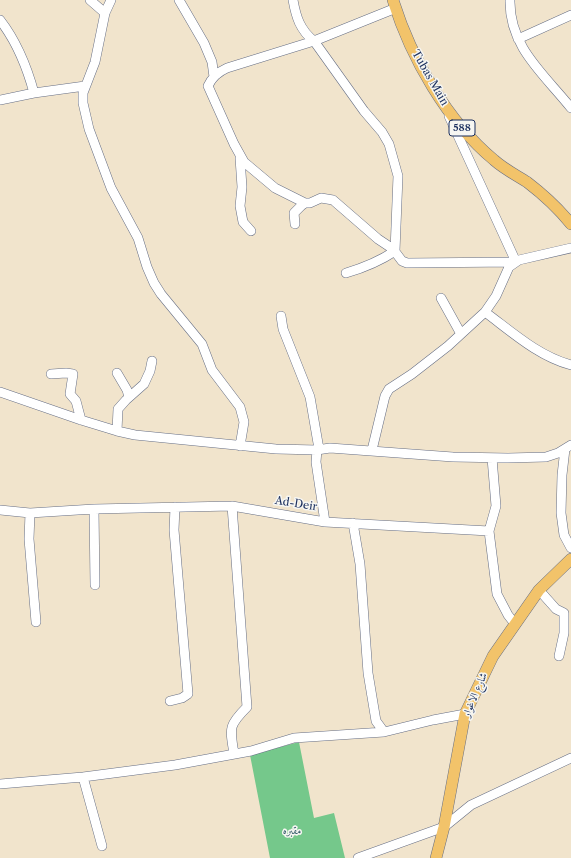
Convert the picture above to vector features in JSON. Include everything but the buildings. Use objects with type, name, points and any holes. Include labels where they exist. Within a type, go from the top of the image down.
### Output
[{"type":"main road","name":"Tubas Main","points":[[394,4],[417,59],[442,101],[464,131],[496,162],[540,192],[571,224]]},
{"type":"main road","name":"شارع الاغوار","points":[[436,858],[444,826],[465,714],[493,656],[540,590],[571,559]]},
{"type":"street","points":[[90,0],[106,13]]},
{"type":"street","points":[[111,0],[106,13],[95,62],[83,93],[83,104],[89,129],[111,188],[138,238],[147,268],[154,283],[161,294],[202,344],[212,370],[240,407],[244,422],[240,446]]},
{"type":"street","points":[[179,0],[210,56],[214,77]]},
{"type":"street","points":[[293,0],[297,19],[301,28],[307,36],[314,41],[364,110],[382,132],[389,144],[398,176],[395,251]]},
{"type":"street","points":[[510,0],[511,20],[518,39],[530,59],[571,108]]},
{"type":"street","points":[[251,231],[243,222],[240,206],[242,187],[240,158],[208,86],[214,77],[222,70],[314,41],[394,4]]},
{"type":"street","points":[[518,39],[571,15]]},
{"type":"street","points":[[0,20],[14,41],[29,76],[34,93]]},
{"type":"street","points":[[0,100],[34,93],[85,86]]},
{"type":"street","points":[[442,101],[516,262]]},
{"type":"street","points":[[240,158],[275,188],[305,203]]},
{"type":"street","points":[[295,224],[294,213],[300,206],[305,203],[310,203],[318,198],[333,200],[378,239],[395,251],[402,261],[412,264],[516,262],[558,250],[571,248]]},
{"type":"street","points":[[346,273],[364,268],[387,257],[395,251]]},
{"type":"street","points":[[372,450],[385,396],[389,389],[417,370],[486,312],[496,296],[509,267],[516,262]]},
{"type":"street","points":[[441,298],[461,334]]},
{"type":"street","points":[[486,312],[526,343],[559,362],[571,365]]},
{"type":"street","points":[[281,316],[283,329],[310,397],[318,449],[316,462],[325,522]]},
{"type":"street","points":[[117,431],[118,409],[144,384],[150,371],[152,361]]},
{"type":"street","points":[[51,374],[66,372],[74,374],[70,394],[76,401],[81,420]]},
{"type":"street","points":[[117,373],[123,382],[129,397]]},
{"type":"street","points":[[0,392],[117,431],[240,446],[276,449],[330,448],[492,458],[540,457],[554,454],[568,447]]},
{"type":"street","points":[[568,447],[562,475],[561,513],[564,534],[571,548]]},
{"type":"street","points":[[492,458],[496,506],[489,531],[497,594],[508,615],[515,624]]},
{"type":"street","points":[[232,506],[247,707],[235,719],[231,732],[234,754]]},
{"type":"street","name":"Ad-Deir","points":[[0,510],[30,513],[94,509],[232,506],[325,522],[489,531]]},
{"type":"street","points":[[170,701],[182,698],[188,694],[174,530],[175,507]]},
{"type":"street","points":[[94,509],[95,585]]},
{"type":"street","points":[[30,513],[28,539],[36,622]]},
{"type":"street","points":[[353,523],[360,564],[368,673],[374,714],[376,721],[384,732]]},
{"type":"street","points":[[540,590],[556,609],[564,613],[564,633],[559,656]]},
{"type":"street","points":[[0,784],[83,777],[175,765],[251,751],[294,738],[384,732],[465,714]]},
{"type":"street","points":[[358,858],[444,826],[471,805],[571,758]]},
{"type":"street","points":[[83,777],[102,846]]},
{"type":"green space","name":"مقبره","points":[[299,742],[314,818],[334,813],[345,858],[270,858],[250,755]]}]
